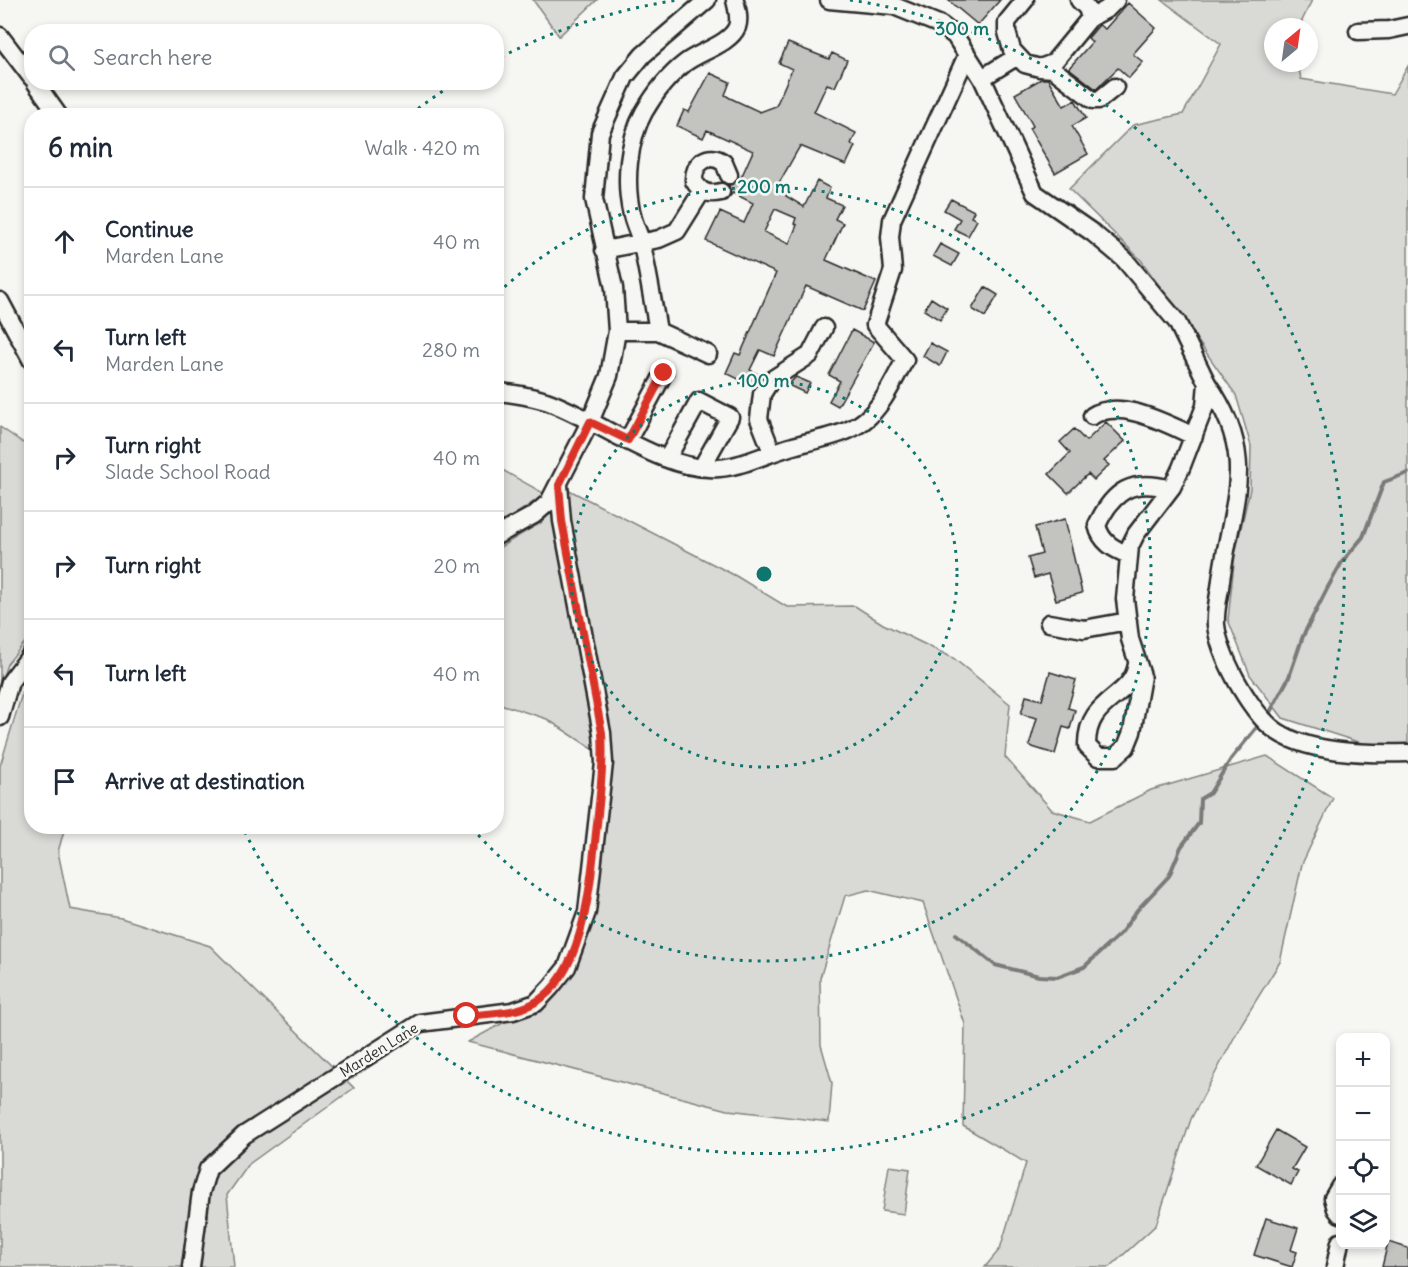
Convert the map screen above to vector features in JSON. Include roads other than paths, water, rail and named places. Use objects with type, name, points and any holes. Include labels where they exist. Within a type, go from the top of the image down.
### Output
[{"type":"street","points":[[504,532],[534,515],[549,502],[590,422],[609,376],[617,331],[614,288],[594,199],[600,133],[611,104],[625,77],[643,55],[707,0]]},
{"type":"street","points":[[658,331],[641,243],[632,214],[629,184],[631,146],[638,122],[651,99],[670,76],[703,50],[729,37],[737,29],[735,0]]},
{"type":"street","points":[[829,0],[840,3],[856,0],[877,3],[921,15],[941,25],[955,36],[982,78],[1035,193],[1093,233],[1124,259],[1177,322],[1231,428],[1240,464],[1233,520],[1222,570],[1216,624],[1230,669],[1245,696],[1272,728],[1302,743],[1357,753],[1408,753]]},
{"type":"street","points":[[1025,0],[1007,22],[1007,32],[1017,57],[1025,64],[1053,69],[1093,100],[1099,100],[1114,87]]},
{"type":"street","points":[[1079,0],[1087,8],[1090,18]]},
{"type":"street","points":[[1040,68],[1053,63],[1090,18],[1107,9],[1116,0]]},
{"type":"street","points":[[1358,31],[1389,30],[1408,26]]},
{"type":"street","points":[[0,36],[24,68]]},
{"type":"street","points":[[504,394],[547,402],[668,457],[702,467],[718,468],[742,463],[846,430],[866,420],[878,405],[905,360],[875,325],[893,270],[890,230],[967,55]]},
{"type":"street","points":[[982,78],[1017,57]]},
{"type":"street","points":[[41,90],[53,108]]},
{"type":"street","points":[[722,192],[713,194],[702,191],[694,181],[695,169],[703,160],[720,160],[728,168],[729,175]]},
{"type":"street","points":[[604,250],[641,243],[677,231],[702,191]]},
{"type":"street","points":[[0,301],[24,346]]},
{"type":"street","points":[[772,452],[759,419],[762,394],[771,380],[810,355],[824,328]]},
{"type":"street","points":[[617,331],[658,331],[708,354]]},
{"type":"street","points":[[628,440],[664,373]]},
{"type":"street","points":[[1137,664],[1135,675],[1130,682],[1103,705],[1091,721],[1087,734],[1087,746],[1098,757],[1114,757],[1126,747],[1141,696],[1142,676],[1137,664],[1125,599],[1129,555],[1136,534],[1170,489],[1194,436],[1208,396],[1207,383]]},
{"type":"street","points":[[668,457],[699,401],[730,417],[702,467]]},
{"type":"street","points":[[1092,416],[1101,411],[1118,410],[1164,423],[1194,436]]},
{"type":"street","name":"Marden Lane","points":[[191,1267],[201,1192],[208,1169],[237,1141],[420,1023],[513,1011],[536,1003],[567,966],[587,912],[604,763],[602,733],[562,521],[559,485]]},
{"type":"street","points":[[1129,555],[1110,546],[1099,534],[1097,525],[1108,504],[1121,491],[1132,487],[1146,485],[1170,489]]},
{"type":"street","points":[[1049,623],[1084,629],[1128,621]]},
{"type":"street","points":[[0,717],[10,682],[24,664]]},
{"type":"street","points":[[1336,1193],[1333,1197],[1336,1209]]},
{"type":"street","points":[[1335,1267],[1339,1249]]},
{"type":"waterway","points":[[1269,714],[1289,677],[1303,636],[1328,587],[1342,562],[1363,537],[1384,482],[1408,473]]},
{"type":"waterway","points":[[956,934],[995,965],[1039,976],[1057,977],[1084,967],[1121,933],[1138,909],[1169,876],[1181,847],[1199,823],[1200,799],[1210,793],[1231,759],[1257,727]]}]
